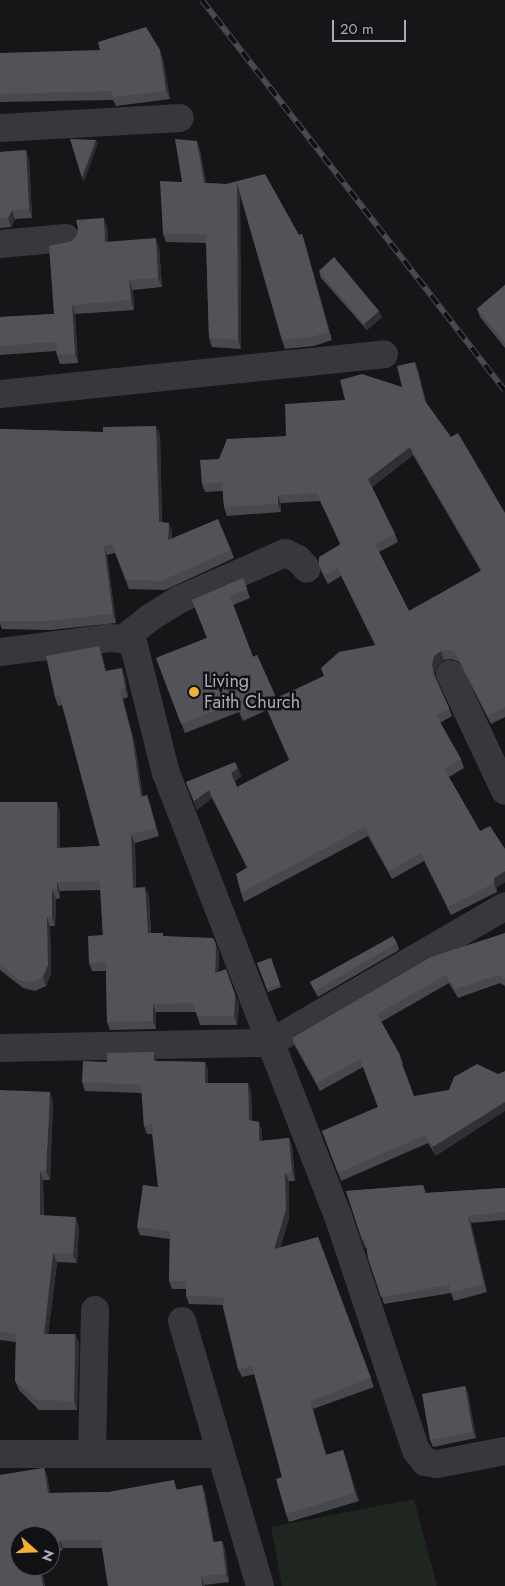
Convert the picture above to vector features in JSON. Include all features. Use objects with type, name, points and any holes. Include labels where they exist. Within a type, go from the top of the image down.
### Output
[{"type":"street","points":[[0,128],[180,118]]},
{"type":"street","points":[[0,244],[66,238]]},
{"type":"street","points":[[0,394],[384,354]]},
{"type":"street","points":[[123,639],[178,600],[285,553],[298,559],[306,569]]},
{"type":"street","points":[[0,652],[109,638],[123,639],[134,646],[166,773],[337,1213],[416,1450],[424,1462],[437,1464],[505,1451]]},
{"type":"street","points":[[450,674],[505,791]]},
{"type":"street","points":[[0,1048],[270,1043],[505,906]]},
{"type":"street","points":[[92,1454],[95,1310]]},
{"type":"street","points":[[182,1321],[260,1586]]},
{"type":"street","points":[[0,1454],[221,1454]]},
{"type":"shaded area","points":[[414,1499],[437,1586],[282,1586],[271,1527]]},
{"type":"building","points":[[146,27],[160,50],[166,91],[112,97],[113,91],[0,94],[0,53],[100,50],[98,42]]},
{"type":"building","points":[[70,139],[96,140],[82,178]]},
{"type":"building","points":[[175,139],[197,141],[204,183],[226,184],[265,174],[299,235],[302,234],[329,332],[311,337],[282,340],[237,183],[238,340],[209,338],[206,234],[163,234],[160,181],[182,182]]},
{"type":"building","points":[[26,150],[29,209],[12,210],[8,218],[0,218],[0,152]]},
{"type":"building","points":[[104,218],[105,242],[156,238],[158,278],[129,280],[131,300],[72,305],[75,354],[57,355],[56,342],[0,346],[0,317],[54,314],[49,246],[72,241],[77,235],[76,220]]},
{"type":"building","points":[[334,257],[379,311],[364,324],[319,271]]},
{"type":"building","points":[[505,285],[505,343],[477,309]]},
{"type":"building","points":[[415,362],[425,401],[451,437],[458,433],[505,513],[505,707],[488,716],[456,653],[449,650],[441,651],[434,656],[432,664],[433,672],[449,708],[436,715],[461,759],[444,769],[480,831],[490,826],[505,849],[505,871],[494,878],[494,883],[448,907],[421,853],[389,871],[365,827],[241,893],[236,874],[248,867],[209,790],[194,801],[186,782],[235,762],[238,768],[231,773],[237,787],[290,760],[265,704],[324,676],[321,668],[339,652],[376,645],[338,568],[325,575],[319,565],[319,557],[341,544],[317,493],[278,495],[278,504],[224,507],[222,482],[202,484],[200,460],[219,459],[227,439],[286,436],[285,404],[345,400],[340,380],[362,374],[402,387],[397,366]],"holes":[[[410,447],[482,570],[409,611],[375,544],[395,534],[368,479]]]},
{"type":"building","points":[[156,426],[159,522],[169,523],[168,540],[218,519],[231,550],[161,581],[126,580],[112,544],[104,546],[113,614],[48,621],[0,621],[0,429],[103,432],[103,427]]},
{"type":"building","points":[[243,578],[247,589],[230,596],[253,657],[257,655],[275,695],[239,712],[235,703],[181,724],[156,658],[207,638],[192,600]]},
{"type":"building","points":[[99,646],[105,671],[122,668],[125,688],[120,690],[132,736],[141,797],[147,795],[156,828],[131,834],[133,888],[145,887],[148,933],[163,933],[163,936],[213,938],[216,944],[215,973],[226,969],[235,994],[234,1016],[197,1016],[193,1003],[153,1004],[153,1021],[107,1022],[106,962],[89,963],[88,936],[103,935],[100,881],[57,882],[57,889],[52,890],[52,917],[47,917],[48,965],[43,977],[32,982],[19,980],[0,964],[0,802],[57,802],[57,848],[100,846],[60,696],[55,697],[46,656]]},
{"type":"building","points":[[505,933],[505,979],[497,975],[455,989],[446,975],[377,1014],[400,1055],[414,1096],[449,1090],[454,1077],[477,1064],[498,1074],[505,1071],[505,1102],[433,1147],[425,1135],[338,1173],[322,1131],[378,1107],[360,1059],[317,1083],[292,1038],[431,957]]},
{"type":"building","points":[[393,936],[397,943],[315,991],[310,982]]},
{"type":"building","points":[[271,958],[280,984],[267,989],[257,963]]},
{"type":"building","points":[[154,1052],[154,1061],[205,1062],[205,1083],[248,1083],[249,1120],[259,1122],[259,1141],[289,1138],[292,1172],[285,1173],[286,1210],[274,1249],[318,1237],[371,1378],[310,1401],[326,1455],[343,1450],[355,1493],[286,1514],[276,1479],[282,1477],[252,1366],[238,1369],[223,1307],[224,1297],[186,1296],[186,1281],[169,1281],[170,1231],[137,1227],[143,1185],[158,1187],[152,1125],[144,1126],[141,1085],[82,1082],[83,1061],[107,1062],[107,1053]]},
{"type":"building","points":[[0,1090],[50,1092],[46,1171],[40,1171],[40,1215],[76,1217],[73,1254],[53,1253],[44,1334],[75,1334],[74,1401],[36,1400],[15,1381],[16,1334],[0,1331]]},
{"type":"building","points":[[423,1185],[425,1193],[505,1188],[505,1212],[468,1216],[484,1284],[451,1293],[449,1285],[381,1297],[368,1258],[365,1239],[362,1240],[346,1191]]},
{"type":"building","points":[[465,1386],[473,1432],[430,1440],[422,1394]]},
{"type":"building","points":[[44,1468],[48,1493],[109,1492],[174,1480],[175,1490],[202,1485],[213,1542],[222,1541],[226,1574],[201,1576],[202,1586],[108,1586],[101,1540],[60,1540],[60,1526],[10,1526],[10,1576],[41,1576],[43,1586],[0,1586],[0,1475]]},
{"type":"railway","points":[[202,0],[505,390]]},
{"type":"place","name":"Living Faith Church","points":[[194,692]]}]
